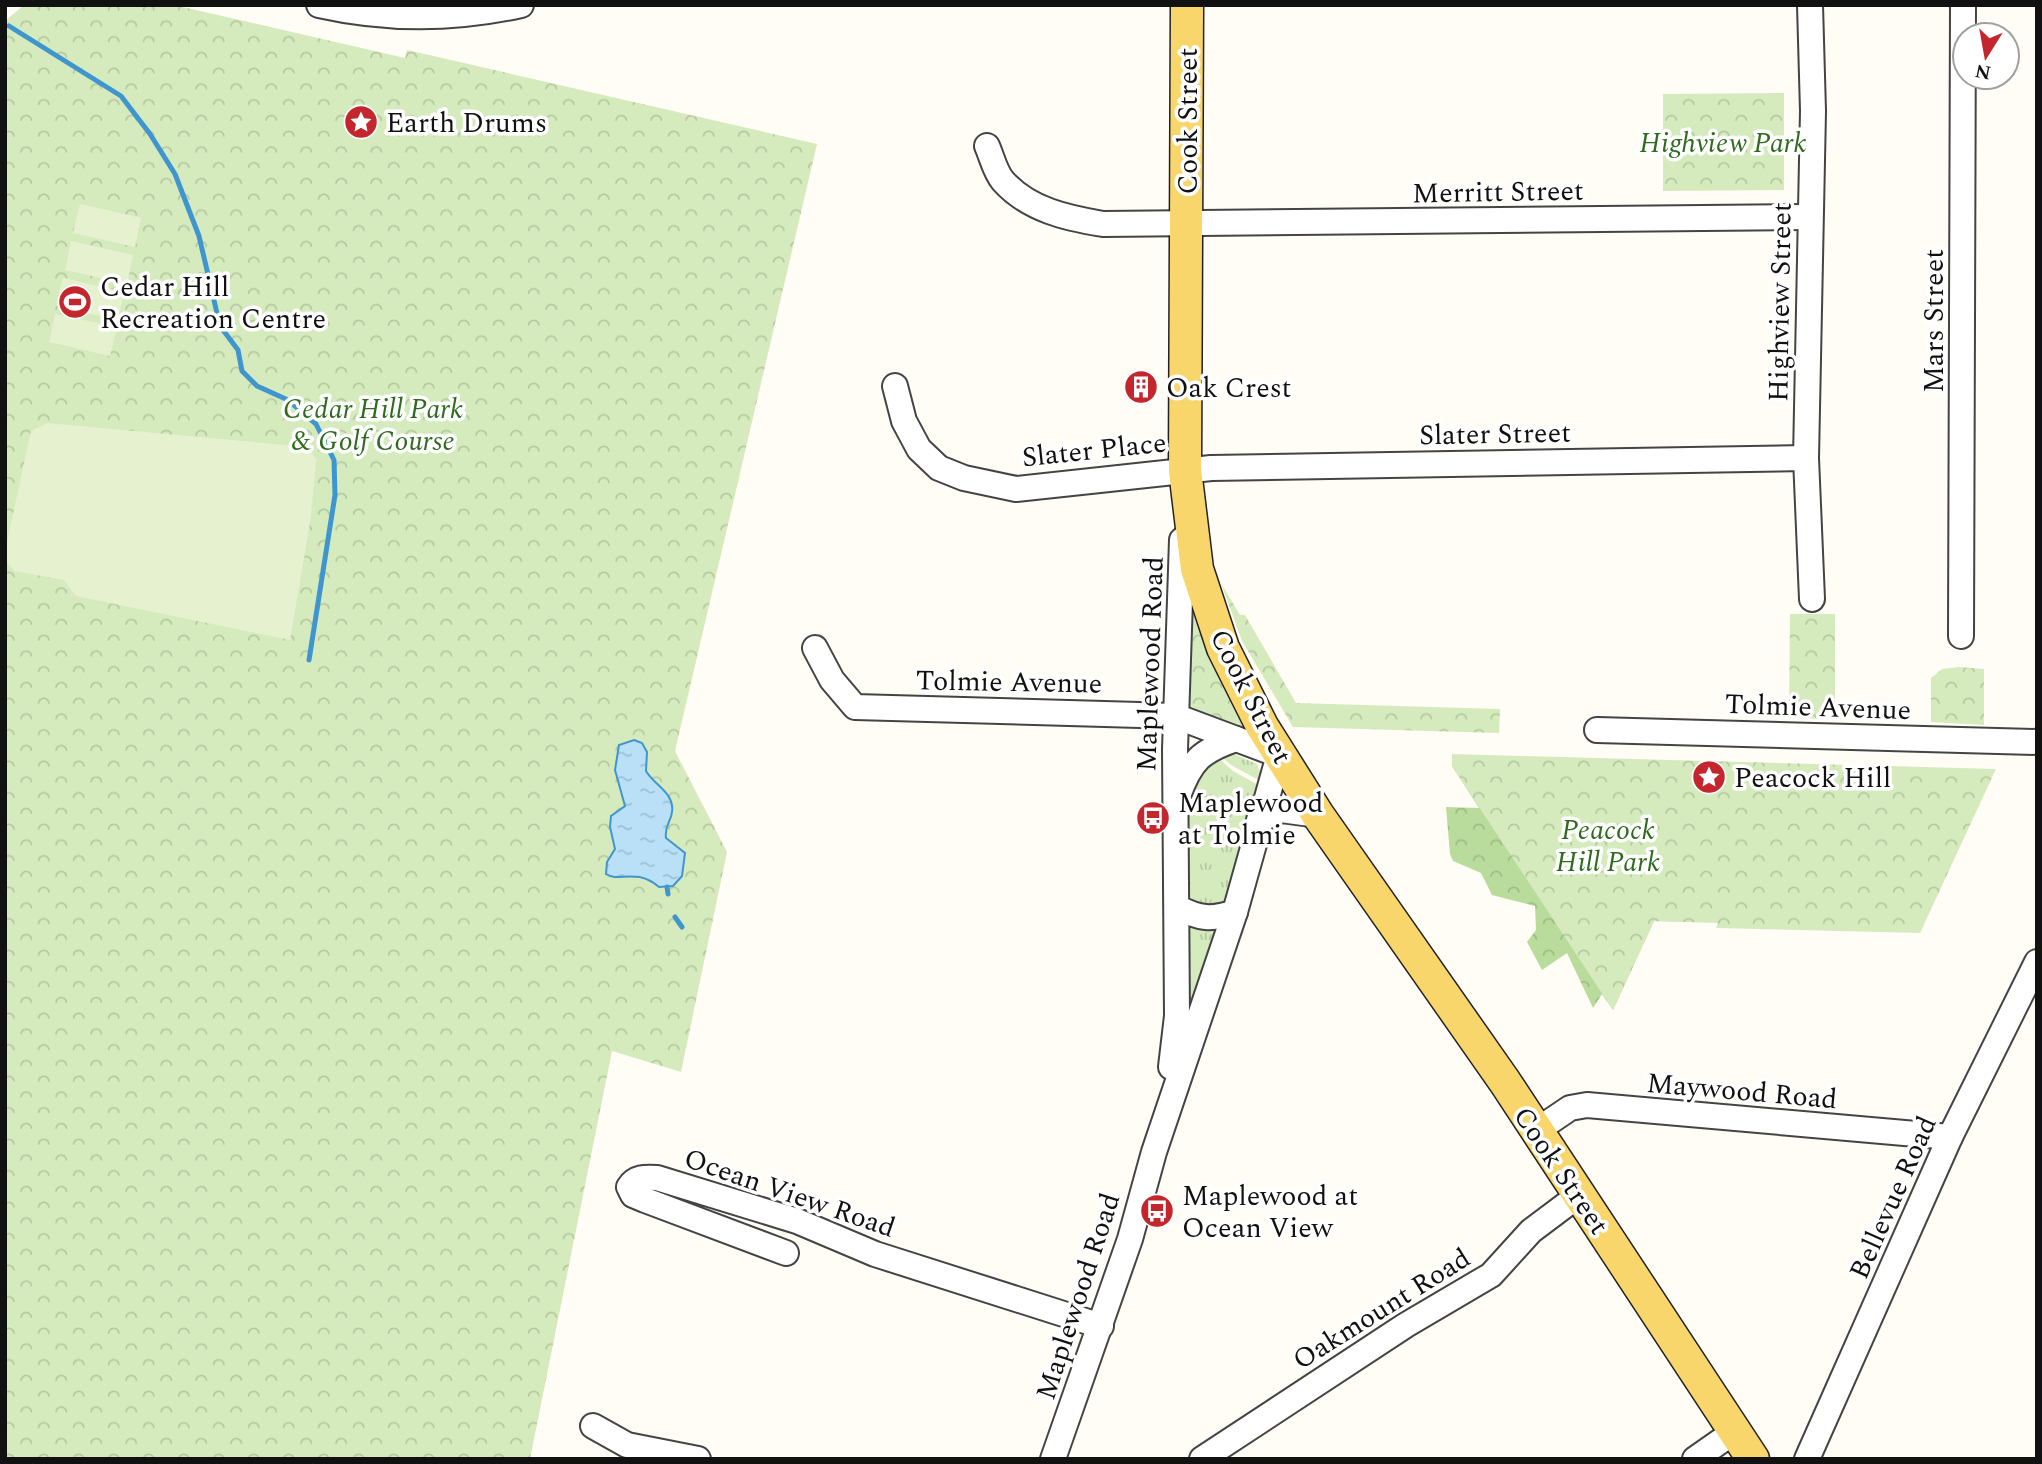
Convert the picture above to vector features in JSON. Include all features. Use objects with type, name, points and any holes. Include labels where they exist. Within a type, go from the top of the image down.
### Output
[{"type":"main road","name":"Cook Street","points":[[1180,13],[1187,225],[1185,470],[1198,569],[1223,649],[1279,755],[1318,815],[1505,1082],[1753,1459]]},
{"type":"street","points":[[318,5],[415,17],[492,11],[521,5]]},
{"type":"street","name":"Highview Street","points":[[1810,5],[1813,111],[1806,458],[1812,599]]},
{"type":"street","name":"Mars Street","points":[[1961,636],[1963,5]]},
{"type":"street","name":"Merritt Street","points":[[987,146],[1002,180],[1024,199],[1048,212],[1103,224],[1810,217]]},
{"type":"street","name":"Slater Place","points":[[895,386],[904,421],[919,449],[939,468],[964,478],[1016,489],[1185,470]]},
{"type":"street","name":"Slater Street","points":[[1185,470],[1806,458]]},
{"type":"street","name":"Maplewood Road","points":[[1154,1152],[1168,1084],[1177,1016],[1175,716],[1185,470]]},
{"type":"street","name":"Tolmie Avenue","points":[[815,648],[832,680],[855,708],[1129,712],[1175,716],[1279,755]]},
{"type":"street","points":[[1129,712],[1158,731],[1175,749]]},
{"type":"street","name":"Tolmie Avenue","points":[[1597,730],[2037,743]]},
{"type":"street","points":[[1175,803],[1186,774],[1198,758],[1209,749],[1236,739]]},
{"type":"street","name":"Maplewood Road","points":[[1054,1459],[1130,1240],[1154,1152],[1235,912],[1279,755]]},
{"type":"street","points":[[1259,820],[1281,810],[1318,815]]},
{"type":"street","points":[[1177,907],[1195,917],[1215,919],[1235,912]]},
{"type":"street","name":"Bellevue Road","points":[[1807,1459],[1950,1137],[2037,962]]},
{"type":"street","name":"Maywood Road","points":[[1536,1131],[1570,1108],[1587,1105],[1950,1137]]},
{"type":"street","name":"Ocean View Road","points":[[786,1254],[632,1195],[629,1187],[632,1181],[643,1177],[657,1178],[797,1222],[876,1254],[1101,1326]]},
{"type":"street","name":"Oakmount Road","points":[[1202,1459],[1406,1325],[1491,1275],[1531,1231],[1579,1195]]},
{"type":"street","points":[[593,1426],[627,1445],[698,1459]]},
{"type":"street","points":[[1695,1459],[1735,1431]]},
{"type":"green space","name":"Cedar Hill Park & Golf Course","points":[[24,5],[174,5],[405,58],[407,50],[817,144],[675,751],[727,852],[681,1072],[612,1051],[530,1459],[5,1459],[5,21]]},
{"type":"green space","name":"Highview Park","points":[[1784,93],[1784,190],[1663,191],[1663,94]]},
{"type":"green space","points":[[80,204],[141,218],[135,247],[73,233]]},
{"type":"green space","points":[[71,241],[133,255],[127,284],[65,270]]},
{"type":"green space","points":[[63,278],[124,292],[118,320],[56,306]]},
{"type":"green space","points":[[55,314],[117,327],[110,356],[49,342]]},
{"type":"green space","points":[[47,423],[306,447],[316,459],[311,516],[290,640],[76,596],[64,580],[14,571],[5,559],[5,551],[31,431]]},
{"type":"green space","points":[[1221,583],[1240,615],[1245,615],[1296,703],[1500,709],[1499,733],[1293,727],[1242,641]]},
{"type":"green space","points":[[1188,600],[1211,662],[1258,740],[1187,714]]},
{"type":"green space","points":[[1790,614],[1835,614],[1835,719],[1789,718]]},
{"type":"green space","points":[[1942,669],[1984,669],[1984,725],[1931,722],[1931,678]]},
{"type":"green space","points":[[1234,754],[1257,764],[1264,783],[1231,765],[1221,756]]},
{"type":"green space","points":[[1452,754],[1695,922],[1654,921],[1613,1010],[1602,994],[1593,1008],[1567,953],[1542,970],[1527,942],[1536,930],[1535,906],[1492,895],[1481,873],[1453,861],[1446,807],[1479,808],[1452,766]]},
{"type":"green space","name":"Peacock Hill Park","points":[[1452,754],[1996,769],[1920,933],[1716,928],[1718,923],[1654,921],[1613,1010],[1452,766]]},
{"type":"green space","points":[[1217,757],[1233,771],[1264,788],[1228,898],[1211,906],[1200,904],[1187,892],[1185,837],[1189,802],[1195,785],[1204,770]]},
{"type":"green space","points":[[1186,923],[1220,928],[1189,1026]]},
{"type":"water","points":[[634,740],[642,743],[647,752],[646,771],[667,794],[672,805],[666,838],[685,853],[682,876],[673,886],[659,887],[635,876],[616,877],[606,874],[607,862],[615,849],[610,827],[611,816],[625,806],[615,770],[619,745]]},
{"type":"waterway","points":[[9,26],[121,96],[150,134],[175,174],[199,236],[220,326],[238,350],[242,371],[257,386],[288,400],[316,424],[334,460],[335,495],[309,660]]},
{"type":"waterway","points":[[667,887],[668,894]]},
{"type":"waterway","points":[[675,917],[682,927]]},
{"type":"place","name":"Earth Drums","points":[[361,122]]},
{"type":"place","name":"Cedar Hill Recreation Centre","points":[[75,302]]},
{"type":"place","name":"Oak Crest","points":[[1141,387]]},
{"type":"place","name":"Peacock Hill","points":[[1709,777]]},
{"type":"place","name":"Maplewood at Tolmie","points":[[1153,818]]},
{"type":"place","name":"Maplewood at Ocean View","points":[[1157,1211]]}]
